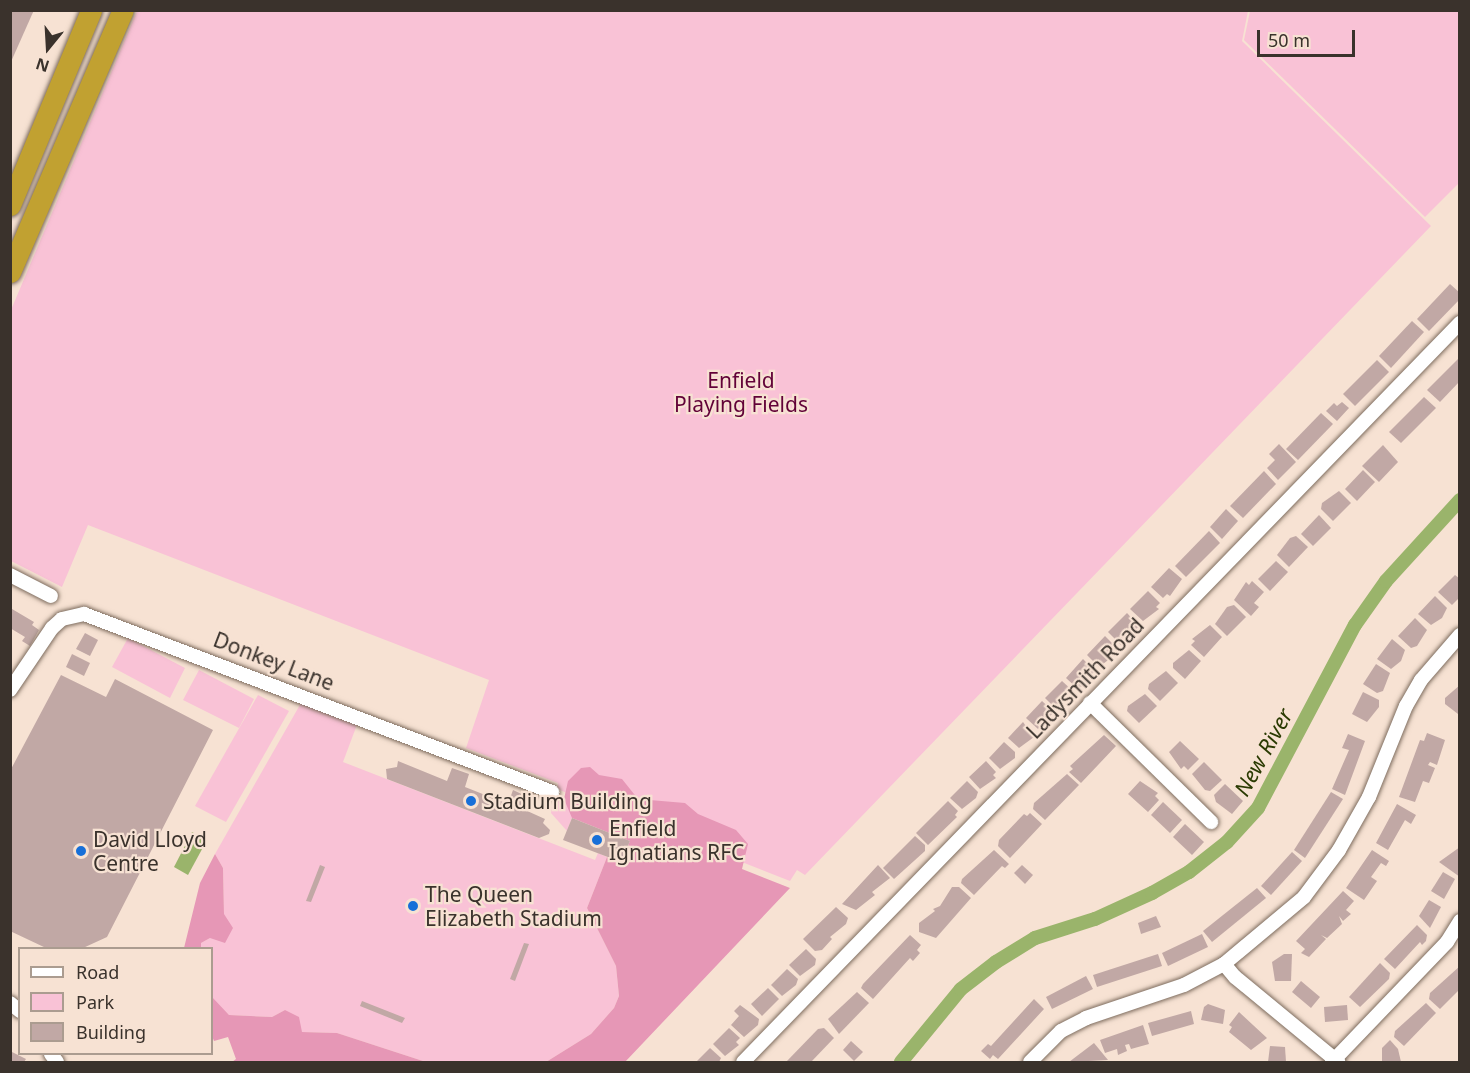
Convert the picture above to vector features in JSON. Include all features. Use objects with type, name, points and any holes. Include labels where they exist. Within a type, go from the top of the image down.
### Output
[{"type":"highway","points":[[10,205],[91,10]]},
{"type":"highway","points":[[10,272],[123,10]]},
{"type":"street","name":"Ladysmith Road","points":[[743,1062],[1460,323]]},
{"type":"street","points":[[10,574],[51,596]]},
{"type":"street","name":"Donkey Lane","points":[[10,690],[52,628],[62,619],[84,614],[552,792]]},
{"type":"street","points":[[1030,1062],[1060,1031],[1086,1018],[1184,985],[1224,964],[1283,915],[1318,880],[1370,797],[1406,706],[1421,680],[1460,635]]},
{"type":"street","points":[[1090,703],[1211,822]]},
{"type":"street","points":[[1224,964],[1235,977],[1335,1062],[1447,942],[1460,921]]},
{"type":"green space","name":"Enfield Playing Fields","points":[[137,11],[1248,11],[1242,41],[1431,226],[805,875],[797,870],[790,881],[557,789],[558,783],[466,748],[489,680],[88,525],[62,587],[11,561],[11,310]]},
{"type":"green space","points":[[1250,11],[1459,11],[1459,183],[1425,217],[1244,40]]},
{"type":"green space","points":[[128,638],[185,668],[170,698],[112,667]]},
{"type":"green space","points":[[199,670],[254,699],[239,728],[183,700]]},
{"type":"green space","points":[[258,695],[289,711],[226,822],[195,806]]},
{"type":"green space","name":"The Queen Elizabeth Stadium","points":[[301,703],[358,722],[343,762],[595,860],[598,853],[607,857],[587,908],[616,966],[619,996],[614,1008],[591,1034],[546,1062],[426,1062],[337,1033],[302,1032],[285,1010],[272,1017],[229,1015],[213,1000],[213,947],[201,947],[201,943],[210,938],[224,915],[223,868],[215,854]]},
{"type":"green space","points":[[554,795],[564,799],[573,815],[567,831],[551,813]]},
{"type":"shaded area","points":[[590,767],[599,775],[622,779],[638,799],[685,803],[698,814],[736,830],[748,844],[742,869],[790,888],[625,1062],[546,1062],[591,1034],[614,1008],[619,996],[616,966],[587,908],[607,857],[621,862],[630,841],[572,818],[564,799],[568,781],[581,768]]},
{"type":"shaded area","points":[[192,832],[207,840],[188,875],[174,867]]},
{"type":"shaded area","points":[[215,854],[223,868],[224,914],[233,928],[225,943],[210,938],[201,943],[201,947],[184,947],[200,883]]},
{"type":"shaded area","points":[[213,998],[229,1015],[272,1017],[285,1010],[299,1017],[302,1032],[337,1033],[426,1062],[232,1062],[236,1059],[228,1037],[214,1041]]},
{"type":"building","points":[[10,10],[34,10],[10,64]]},
{"type":"building","points":[[1450,284],[1460,293],[1460,299],[1429,331],[1417,319]]},
{"type":"building","points":[[1412,321],[1424,332],[1391,368],[1379,356]]},
{"type":"building","points":[[1460,357],[1460,381],[1440,402],[1427,390]]},
{"type":"building","points":[[1377,360],[1389,372],[1355,406],[1343,394]]},
{"type":"building","points":[[1424,397],[1436,408],[1401,443],[1389,432]]},
{"type":"building","points":[[1342,402],[1349,408],[1337,421],[1326,411],[1334,403],[1337,406]]},
{"type":"building","points":[[1321,413],[1333,424],[1298,460],[1286,449]]},
{"type":"building","points":[[1279,444],[1296,462],[1278,480],[1267,468],[1275,460],[1269,454]]},
{"type":"building","points":[[1383,445],[1398,462],[1379,482],[1362,466]]},
{"type":"building","points":[[1363,470],[1375,482],[1357,501],[1345,489]]},
{"type":"building","points":[[1264,471],[1276,484],[1243,518],[1230,506]]},
{"type":"building","points":[[1339,491],[1351,503],[1333,521],[1321,509],[1322,503]]},
{"type":"building","points":[[1226,509],[1238,521],[1222,539],[1210,527]]},
{"type":"building","points":[[1319,515],[1331,528],[1313,546],[1301,534]]},
{"type":"building","points":[[1209,531],[1220,543],[1186,577],[1175,566]]},
{"type":"building","points":[[1296,536],[1308,547],[1289,567],[1277,555],[1290,538]]},
{"type":"building","points":[[1276,561],[1288,572],[1270,591],[1258,579]]},
{"type":"building","points":[[1169,568],[1182,579],[1170,596],[1167,594],[1163,598],[1151,587]]},
{"type":"building","points":[[1455,575],[1460,579],[1460,597],[1452,605],[1438,592]]},
{"type":"building","points":[[1252,581],[1264,592],[1254,603],[1259,607],[1251,616],[1234,600],[1246,582],[1249,585]]},
{"type":"building","points":[[1148,591],[1160,603],[1156,607],[1159,609],[1143,621],[1130,609]]},
{"type":"building","points":[[1435,596],[1447,608],[1442,618],[1431,625],[1418,614]]},
{"type":"building","points":[[1234,605],[1246,617],[1227,636],[1215,624],[1227,607]]},
{"type":"building","points":[[12,609],[34,622],[32,625],[39,630],[30,646],[22,641],[25,637],[10,628]]},
{"type":"building","points":[[1127,613],[1139,626],[1121,645],[1108,632]]},
{"type":"building","points":[[1415,618],[1427,630],[1417,646],[1411,648],[1398,636]]},
{"type":"building","points":[[1210,625],[1222,637],[1204,657],[1191,645],[1195,641],[1192,639]]},
{"type":"building","points":[[85,633],[98,640],[90,656],[76,649]]},
{"type":"building","points":[[1105,636],[1117,648],[1113,651],[1116,654],[1099,667],[1087,655]]},
{"type":"building","points":[[1392,639],[1405,650],[1401,661],[1391,669],[1377,659]]},
{"type":"building","points":[[1189,650],[1201,661],[1185,679],[1173,668],[1173,663]]},
{"type":"building","points":[[72,654],[90,663],[84,676],[66,667]]},
{"type":"building","points":[[1083,659],[1095,671],[1091,675],[1094,678],[1078,689],[1066,678]]},
{"type":"building","points":[[1376,664],[1390,673],[1383,691],[1377,693],[1363,684]]},
{"type":"building","points":[[1166,671],[1178,683],[1160,701],[1148,689],[1149,684]]},
{"type":"building","name":"David Lloyd Centre","points":[[61,675],[106,697],[115,679],[213,730],[107,937],[85,947],[44,947],[10,931],[10,771]]},
{"type":"building","points":[[1062,681],[1074,692],[1057,710],[1045,698]]},
{"type":"building","points":[[1460,685],[1460,712],[1458,714],[1445,704],[1445,698]]},
{"type":"building","points":[[1363,692],[1379,700],[1379,707],[1367,722],[1352,714]]},
{"type":"building","points":[[1145,694],[1157,706],[1139,723],[1127,711],[1128,706]]},
{"type":"building","points":[[1042,701],[1054,712],[1038,729],[1026,718]]},
{"type":"building","points":[[1023,722],[1034,737],[1019,748],[1008,738]]},
{"type":"building","points":[[1427,733],[1445,740],[1437,765],[1430,762],[1428,765],[1435,768],[1429,783],[1423,781],[1415,802],[1399,797],[1420,740],[1424,741]]},
{"type":"building","points":[[1348,734],[1365,741],[1345,795],[1332,789],[1349,750],[1342,748]]},
{"type":"building","points":[[1104,735],[1116,746],[1081,783],[1069,772],[1073,769],[1070,766]]},
{"type":"building","points":[[1180,741],[1199,759],[1188,770],[1184,766],[1181,769],[1169,752]]},
{"type":"building","points":[[1004,742],[1015,752],[1015,758],[1000,769],[989,758]]},
{"type":"building","name":"Stadium Building","points":[[398,761],[447,781],[452,768],[469,774],[465,787],[508,804],[513,790],[530,798],[525,810],[545,819],[543,823],[550,830],[549,834],[539,838],[387,779],[386,769],[397,767]]},
{"type":"building","points":[[986,761],[996,772],[993,775],[996,778],[980,789],[969,777]]},
{"type":"building","points":[[1204,762],[1222,780],[1210,791],[1205,790],[1192,774]]},
{"type":"building","points":[[1067,774],[1079,785],[1045,820],[1033,809],[1034,803]]},
{"type":"building","points":[[967,781],[978,792],[976,798],[962,809],[950,798]]},
{"type":"building","points":[[1140,781],[1158,793],[1155,796],[1159,800],[1148,812],[1128,794]]},
{"type":"building","points":[[1225,784],[1243,801],[1232,814],[1216,802],[1214,795]]},
{"type":"building","points":[[1331,792],[1343,799],[1305,858],[1294,850]]},
{"type":"building","points":[[948,801],[958,811],[955,815],[957,817],[928,845],[916,833]]},
{"type":"building","points":[[1163,802],[1182,820],[1170,833],[1151,815]]},
{"type":"building","points":[[1397,804],[1416,815],[1411,824],[1405,820],[1388,850],[1376,843]]},
{"type":"building","points":[[1030,813],[1042,824],[1010,858],[998,846],[999,840],[1024,814],[1027,816]]},
{"type":"building","name":"Enfield Ignatians RFC","points":[[572,818],[630,841],[621,862],[563,840]]},
{"type":"building","points":[[1185,824],[1204,842],[1192,855],[1173,837]]},
{"type":"building","points":[[915,836],[925,845],[925,851],[894,879],[883,868]]},
{"type":"building","points":[[1460,847],[1460,877],[1439,862]]},
{"type":"building","points":[[994,850],[1009,864],[1005,868],[1002,866],[974,895],[961,883],[962,879]]},
{"type":"building","points":[[1372,850],[1389,861],[1386,866],[1381,863],[1371,877],[1377,881],[1364,900],[1346,888]]},
{"type":"building","points":[[1292,852],[1302,861],[1271,895],[1261,886]]},
{"type":"building","points":[[320,865],[325,867],[311,902],[306,901]]},
{"type":"building","points":[[878,865],[890,878],[872,892],[875,895],[856,910],[842,904]]},
{"type":"building","points":[[1022,865],[1033,875],[1025,884],[1014,873]]},
{"type":"building","points":[[1443,872],[1455,879],[1444,899],[1431,891]]},
{"type":"building","points":[[952,887],[959,887],[971,898],[936,938],[919,932],[919,923],[935,911],[933,909],[940,906]]},
{"type":"building","points":[[1257,888],[1266,898],[1212,942],[1203,931]]},
{"type":"building","points":[[1343,891],[1354,901],[1346,910],[1351,914],[1343,921],[1339,916],[1342,924],[1327,938],[1321,935],[1326,939],[1309,957],[1301,953],[1305,949],[1296,941]]},
{"type":"building","points":[[1429,900],[1441,907],[1430,928],[1419,916]]},
{"type":"building","points":[[836,907],[848,918],[846,924],[830,937],[832,939],[822,950],[815,951],[803,939]]},
{"type":"building","points":[[1156,916],[1161,927],[1141,934],[1138,923]]},
{"type":"building","points":[[1417,925],[1427,935],[1426,941],[1422,945],[1420,942],[1395,969],[1384,959]]},
{"type":"building","points":[[1202,934],[1208,947],[1168,966],[1162,953]]},
{"type":"building","points":[[910,935],[921,945],[917,950],[920,953],[913,961],[910,958],[873,999],[861,988],[863,984]]},
{"type":"building","points":[[524,943],[529,944],[515,981],[510,979]]},
{"type":"building","points":[[806,949],[816,959],[815,965],[800,976],[789,965]]},
{"type":"building","points":[[1158,954],[1162,966],[1097,987],[1093,975]]},
{"type":"building","points":[[1284,954],[1292,954],[1291,981],[1275,981],[1272,962]]},
{"type":"building","points":[[1380,963],[1390,973],[1389,979],[1360,1007],[1349,997]]},
{"type":"building","points":[[1460,966],[1460,989],[1440,1009],[1429,999],[1430,993]]},
{"type":"building","points":[[787,969],[798,979],[796,985],[782,996],[771,985]]},
{"type":"building","points":[[1086,976],[1093,989],[1052,1009],[1046,997]]},
{"type":"building","points":[[1301,981],[1320,997],[1311,1008],[1292,992]]},
{"type":"building","points":[[768,988],[779,999],[762,1016],[751,1004]]},
{"type":"building","points":[[857,992],[869,1003],[839,1034],[828,1019]]},
{"type":"building","points":[[1034,999],[1044,1009],[998,1059],[993,1055],[990,1059],[981,1051],[988,1044],[991,1046]]},
{"type":"building","points":[[362,1001],[405,1018],[402,1023],[360,1006]]},
{"type":"building","points":[[1426,1003],[1436,1013],[1404,1046],[1394,1037],[1395,1031]]},
{"type":"building","points":[[1208,1004],[1225,1010],[1223,1024],[1201,1020],[1204,1007]]},
{"type":"building","points":[[740,1005],[759,1019],[758,1025],[744,1037],[731,1025],[739,1016],[734,1011]]},
{"type":"building","points":[[1347,1005],[1348,1020],[1325,1022],[1324,1007]]},
{"type":"building","points":[[1191,1011],[1194,1024],[1152,1036],[1148,1023]]},
{"type":"building","points":[[1239,1012],[1267,1038],[1251,1050],[1229,1032],[1232,1027],[1229,1025]]},
{"type":"building","points":[[1143,1025],[1149,1044],[1131,1049],[1129,1044],[1125,1045],[1127,1051],[1118,1055],[1117,1049],[1105,1053],[1100,1040]]},
{"type":"building","points":[[729,1028],[740,1038],[736,1042],[739,1045],[725,1056],[713,1044]]},
{"type":"building","points":[[824,1028],[834,1038],[811,1062],[786,1062],[818,1029]]},
{"type":"building","points":[[1390,1040],[1398,1049],[1401,1062],[1382,1062],[1382,1048]]},
{"type":"building","points":[[851,1041],[863,1052],[854,1061],[843,1050]]},
{"type":"building","points":[[1094,1043],[1108,1060],[1069,1062]]},
{"type":"building","points":[[1270,1046],[1285,1047],[1286,1062],[1268,1062]]},
{"type":"building","points":[[710,1048],[721,1058],[719,1062],[696,1062]]},
{"type":"building","points":[[10,1051],[26,1059],[24,1062],[10,1062]]},
{"type":"waterway","name":"New River","points":[[901,1062],[961,989],[996,962],[1035,938],[1095,919],[1152,893],[1189,872],[1227,842],[1258,808],[1355,625],[1386,581],[1460,500]]},
{"type":"place","name":"Stadium Building","points":[[471,801]]},
{"type":"place","name":"Enfield Ignatians RFC","points":[[597,840]]},
{"type":"place","name":"David Lloyd Centre","points":[[81,851]]},
{"type":"place","name":"The Queen Elizabeth Stadium","points":[[413,906]]}]
